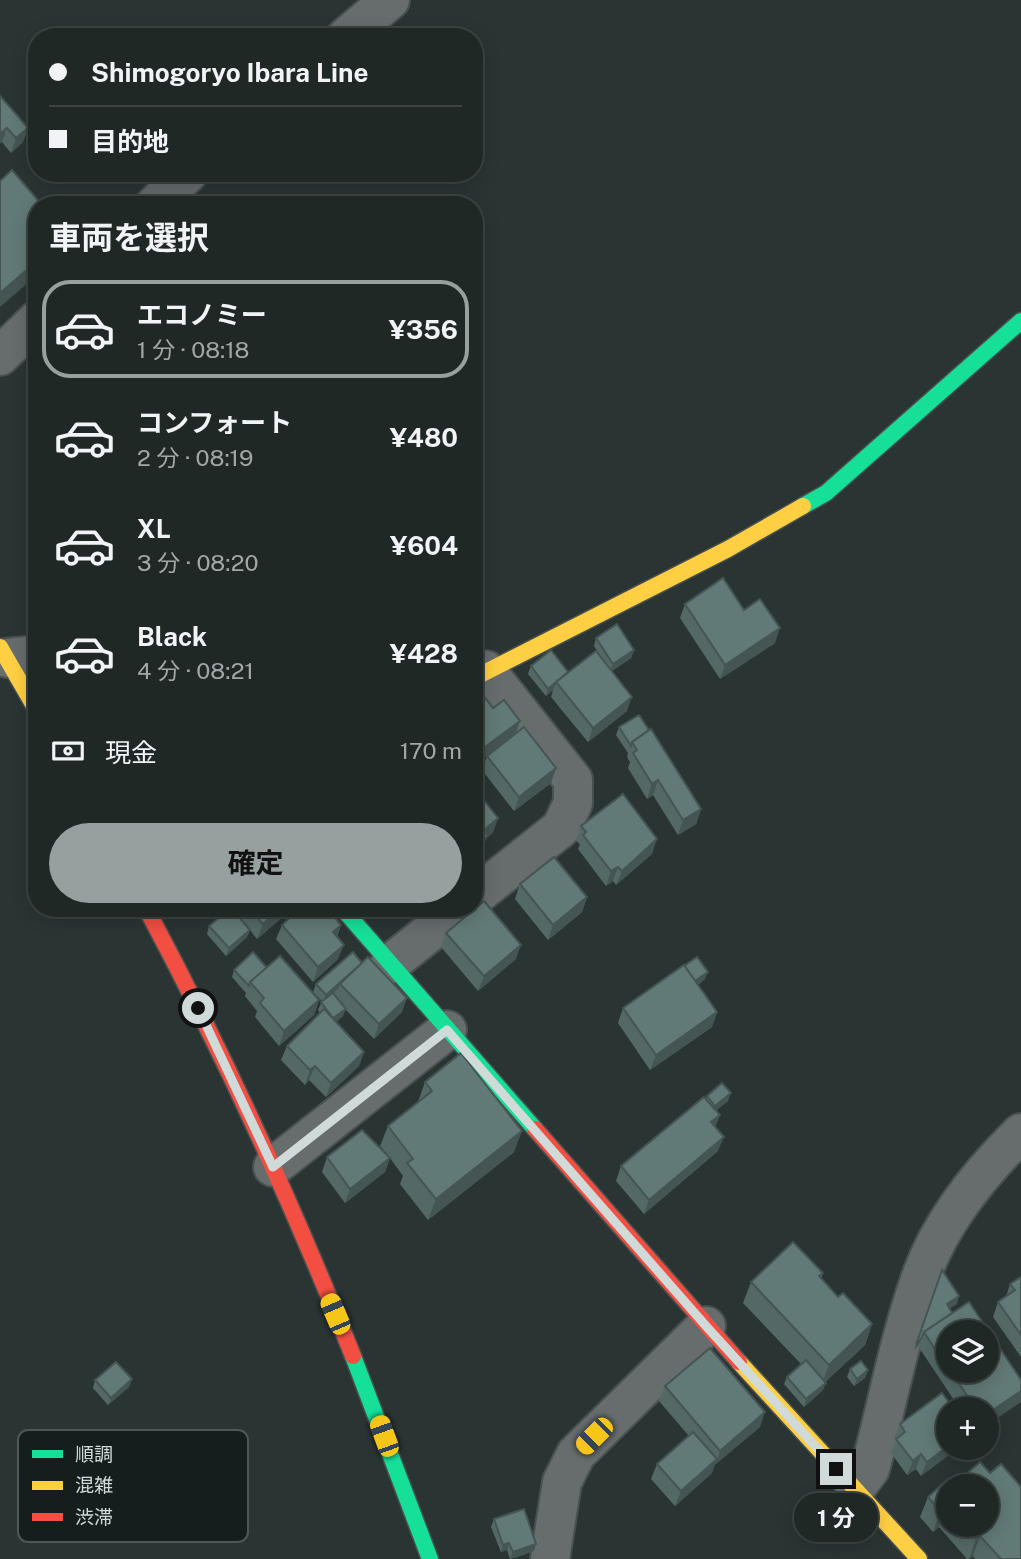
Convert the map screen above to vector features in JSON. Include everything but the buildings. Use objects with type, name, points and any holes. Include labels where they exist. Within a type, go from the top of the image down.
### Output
[{"type":"street","points":[[357,28],[390,0]]},
{"type":"street","points":[[164,196],[179,182]]},
{"type":"street","points":[[483,672],[729,548],[826,493],[1021,321]]},
{"type":"street","points":[[0,356],[28,329]]},
{"type":"street","points":[[15,653],[28,687]]},
{"type":"street","points":[[483,677],[573,780],[573,803],[561,828],[483,890]]},
{"type":"street","points":[[151,917],[176,962],[273,1167],[366,1387],[430,1559]]},
{"type":"street","points":[[350,917],[706,1326],[919,1559]]},
{"type":"street","points":[[390,964],[449,917]]},
{"type":"street","points":[[273,1167],[447,1030]]},
{"type":"street","points":[[855,1489],[870,1469],[921,1276],[953,1212],[998,1155],[1021,1133]]},
{"type":"street","points":[[550,1559],[562,1482],[576,1454],[706,1326]]},
{"type":"traffic: fast","points":[[803,506],[826,493],[1021,321]]},
{"type":"traffic: fast","points":[[350,917],[535,1129]]},
{"type":"traffic: fast","points":[[353,1356],[430,1559]]},
{"type":"traffic: slow","points":[[483,673],[728,549],[803,506]]},
{"type":"traffic: slow","points":[[0,647],[28,695]]},
{"type":"traffic: slow","points":[[739,1362],[919,1559]]},
{"type":"traffic: jam","points":[[151,917],[256,1129],[353,1356]]},
{"type":"traffic: jam","points":[[535,1129],[739,1362]]},
{"type":"route","points":[[198,1008],[273,1167],[447,1030],[706,1326],[836,1469]]}]
